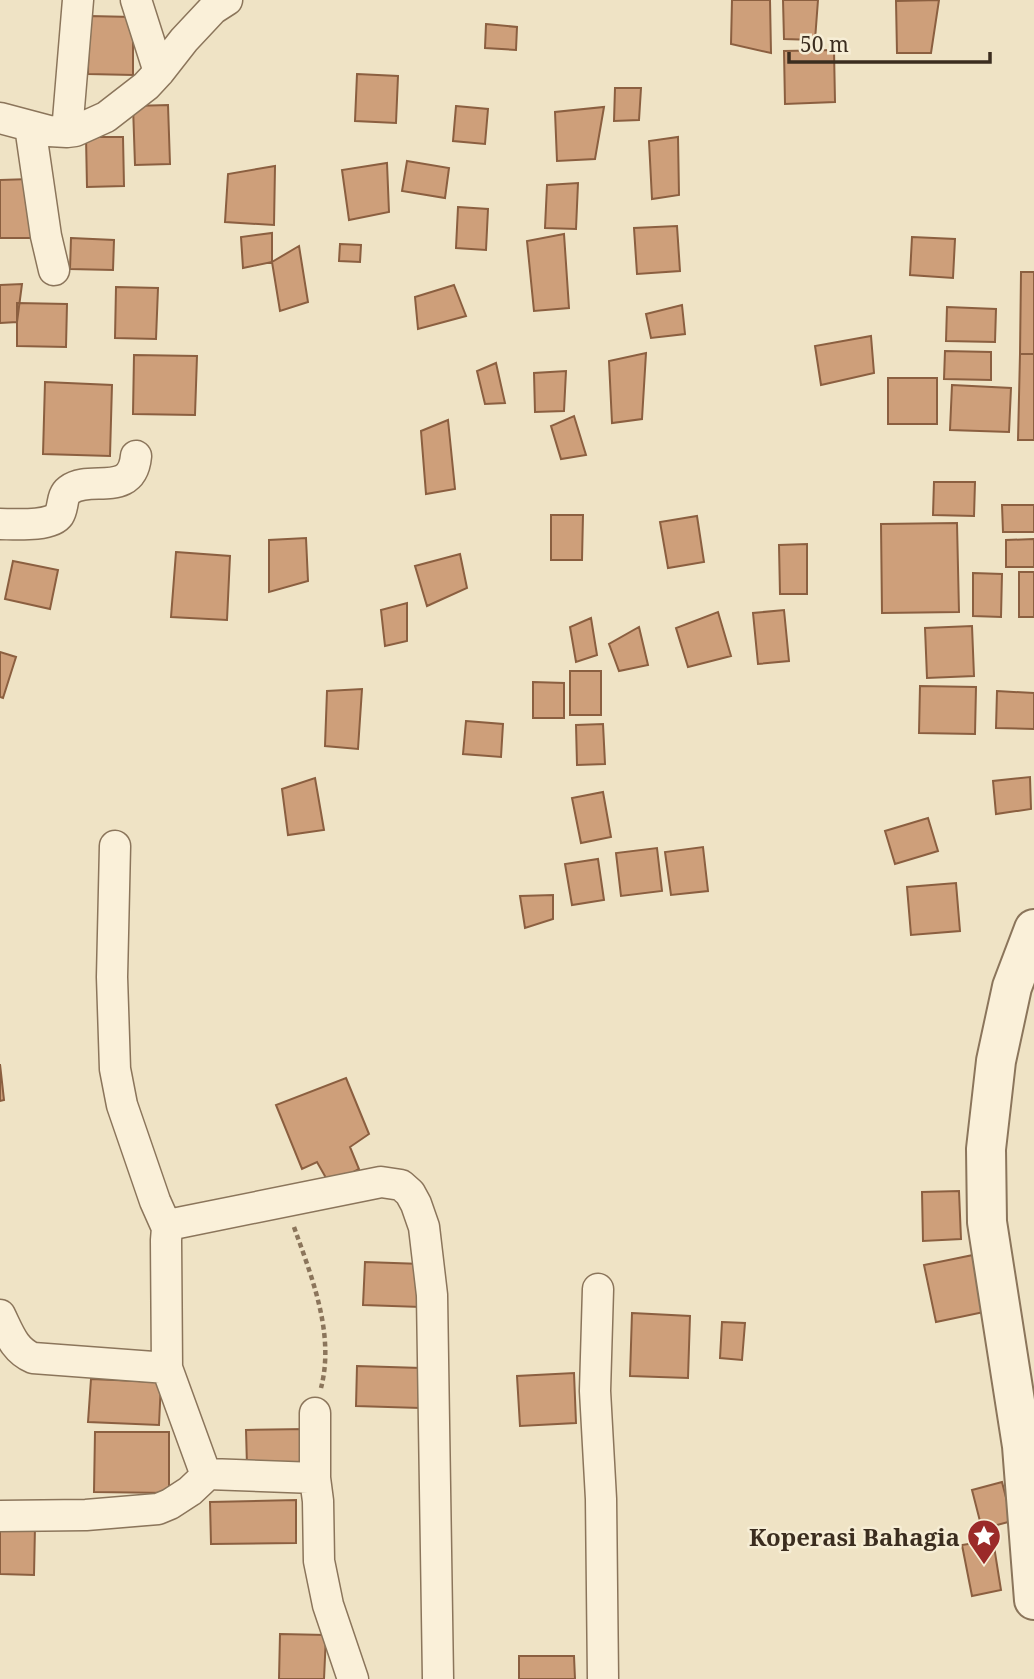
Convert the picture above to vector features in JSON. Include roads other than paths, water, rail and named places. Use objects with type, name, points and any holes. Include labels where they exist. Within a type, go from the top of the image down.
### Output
[{"type":"street","points":[[67,132],[78,0]]},
{"type":"street","points":[[136,0],[159,72]]},
{"type":"street","points":[[0,118],[49,131],[67,132],[106,117],[146,86],[213,9],[227,0]]},
{"type":"street","points":[[30,127],[46,236],[54,270]]},
{"type":"street","points":[[0,524],[32,524],[55,519],[68,491],[85,485],[126,478],[133,469],[136,456]]},
{"type":"street","points":[[114,846],[112,977],[115,1069],[122,1105],[167,1228],[167,1368],[203,1467],[208,1474]]},
{"type":"street","points":[[1034,929],[1012,987],[996,1061],[986,1149],[986,1194],[989,1236],[1022,1446],[1034,1600]]},
{"type":"street","points":[[167,1228],[178,1223],[381,1182],[401,1185],[410,1193],[424,1227],[432,1295],[438,1679]]},
{"type":"street","points":[[598,1289],[596,1391],[601,1499],[603,1679]]},
{"type":"street","points":[[0,1315],[15,1344],[23,1354],[33,1358],[167,1368]]},
{"type":"street","points":[[315,1413],[319,1561],[328,1605],[353,1679]]},
{"type":"street","points":[[0,1516],[86,1515],[158,1509],[190,1491],[208,1474],[315,1478]]},
{"type":"place","name":"Koperasi Bahagia","points":[[984,1566]]}]
